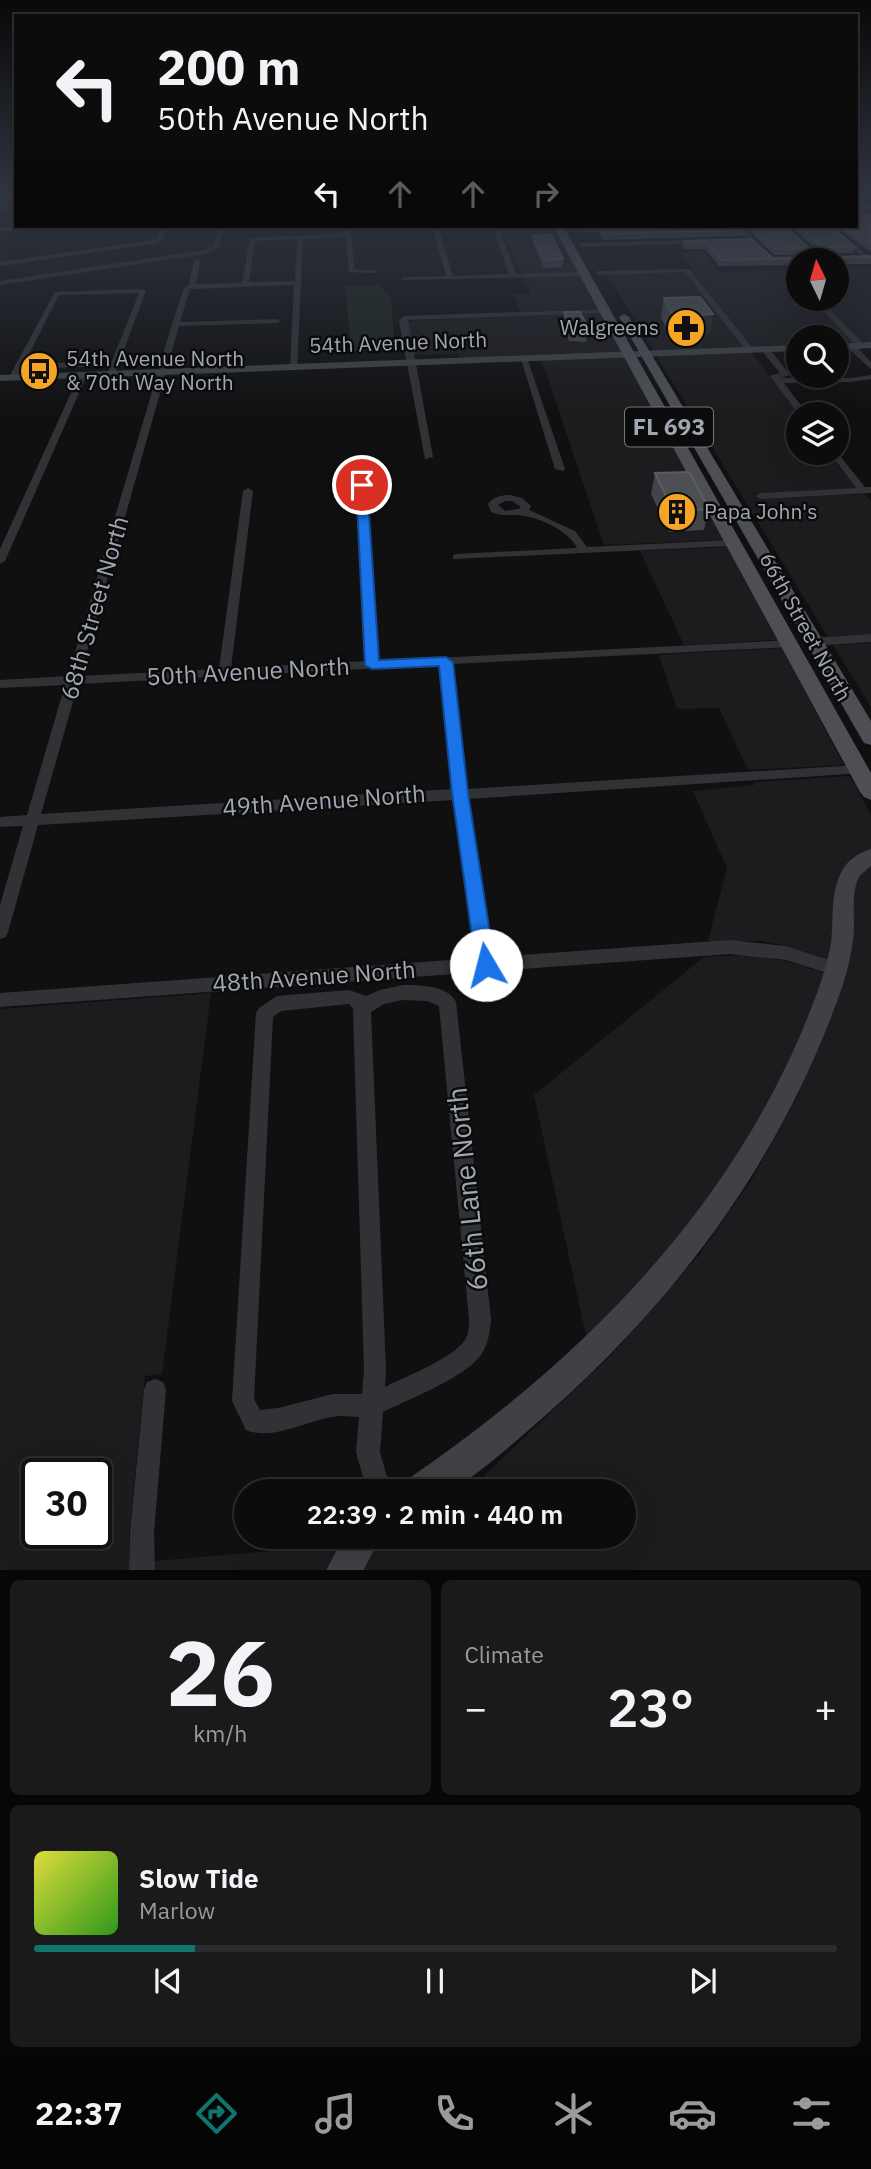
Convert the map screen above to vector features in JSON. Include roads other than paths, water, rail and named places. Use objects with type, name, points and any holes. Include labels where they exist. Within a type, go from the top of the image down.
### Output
[{"type":"main road","name":"66th Street North","points":[[585,268],[586,274],[646,354],[871,738]]},
{"type":"main road","points":[[589,268],[601,278]]},
{"type":"main road","points":[[596,268],[601,278]]},
{"type":"main road","name":"66th Street North","points":[[613,307],[629,354],[871,792]]},
{"type":"main road","name":"54th Avenue North","points":[[0,378],[16,372],[83,375],[113,368],[164,372],[786,348]]},
{"type":"main road","points":[[662,413],[674,419],[684,433],[693,434]]},
{"type":"main road","points":[[677,443],[689,446],[700,462],[712,468]]},
{"type":"main road","points":[[694,472],[707,477],[735,524],[750,533]]},
{"type":"main road","points":[[747,569],[769,586],[795,631],[804,640],[813,642]]},
{"type":"main road","points":[[790,643],[798,646],[808,656],[832,695],[854,710]]},
{"type":"main road","points":[[437,1479],[502,1433],[603,1344],[690,1246],[743,1172],[787,1092],[816,1026],[842,940],[847,882],[855,866],[871,858]]},
{"type":"main road","points":[[344,1570],[356,1549]]},
{"type":"street","name":"68th Street North","points":[[0,932],[176,324],[187,288],[192,286],[196,268]]},
{"type":"street","points":[[244,284],[246,268]]},
{"type":"street","points":[[294,367],[299,268]]},
{"type":"street","points":[[351,268],[351,271],[375,271]]},
{"type":"street","points":[[447,268],[450,278]]},
{"type":"street","points":[[510,268],[513,276]]},
{"type":"street","points":[[601,278],[687,270],[750,350]]},
{"type":"street","points":[[404,279],[586,274]]},
{"type":"street","points":[[192,286],[298,283]]},
{"type":"street","points":[[143,290],[113,368],[16,372],[57,293],[143,290]]},
{"type":"street","points":[[428,457],[409,362],[403,321],[406,318],[613,307]]},
{"type":"street","points":[[828,312],[861,346],[871,367]]},
{"type":"street","points":[[176,324],[278,321]]},
{"type":"street","points":[[765,349],[786,375],[774,376],[794,402]]},
{"type":"street","points":[[523,358],[560,469]]},
{"type":"street","points":[[0,561],[83,375]]},
{"type":"street","points":[[778,381],[851,380],[871,377]]},
{"type":"street","points":[[844,465],[867,491]]},
{"type":"street","points":[[362,485],[372,665]]},
{"type":"street","points":[[223,674],[247,491]]},
{"type":"street","points":[[760,496],[867,491]]},
{"type":"street","points":[[523,512],[570,531],[577,537],[584,551]]},
{"type":"street","points":[[457,557],[732,543]]},
{"type":"street","points":[[813,642],[871,638]]},
{"type":"street","name":"50th Avenue North","points":[[0,684],[790,643]]},
{"type":"street","points":[[446,662],[460,793],[486,965]]},
{"type":"street","name":"49th Avenue North","points":[[0,822],[859,770]]},
{"type":"street","name":"48th Avenue North","points":[[0,1000],[744,947],[786,953],[835,969]]},
{"type":"street","name":"66th Lane North","points":[[362,1009],[371,1000],[387,995],[429,993],[447,1002],[480,1319],[474,1348],[466,1355],[447,1368],[370,1406]]},
{"type":"street","points":[[370,1406],[333,1405],[278,1419],[254,1422],[243,1401],[265,1013],[277,1004],[349,997],[359,1000],[362,1009],[375,1370],[368,1452],[376,1479]]},
{"type":"street","points":[[142,1570],[142,1532],[155,1390]]},
{"type":"waterway","points":[[0,283],[97,268]]},
{"type":"place","name":"Walgreens","points":[[686,328]]},
{"type":"place","name":"54th Avenue North & 70th Way North","points":[[39,371]]},
{"type":"place","name":"Papa John's","points":[[677,512]]}]
